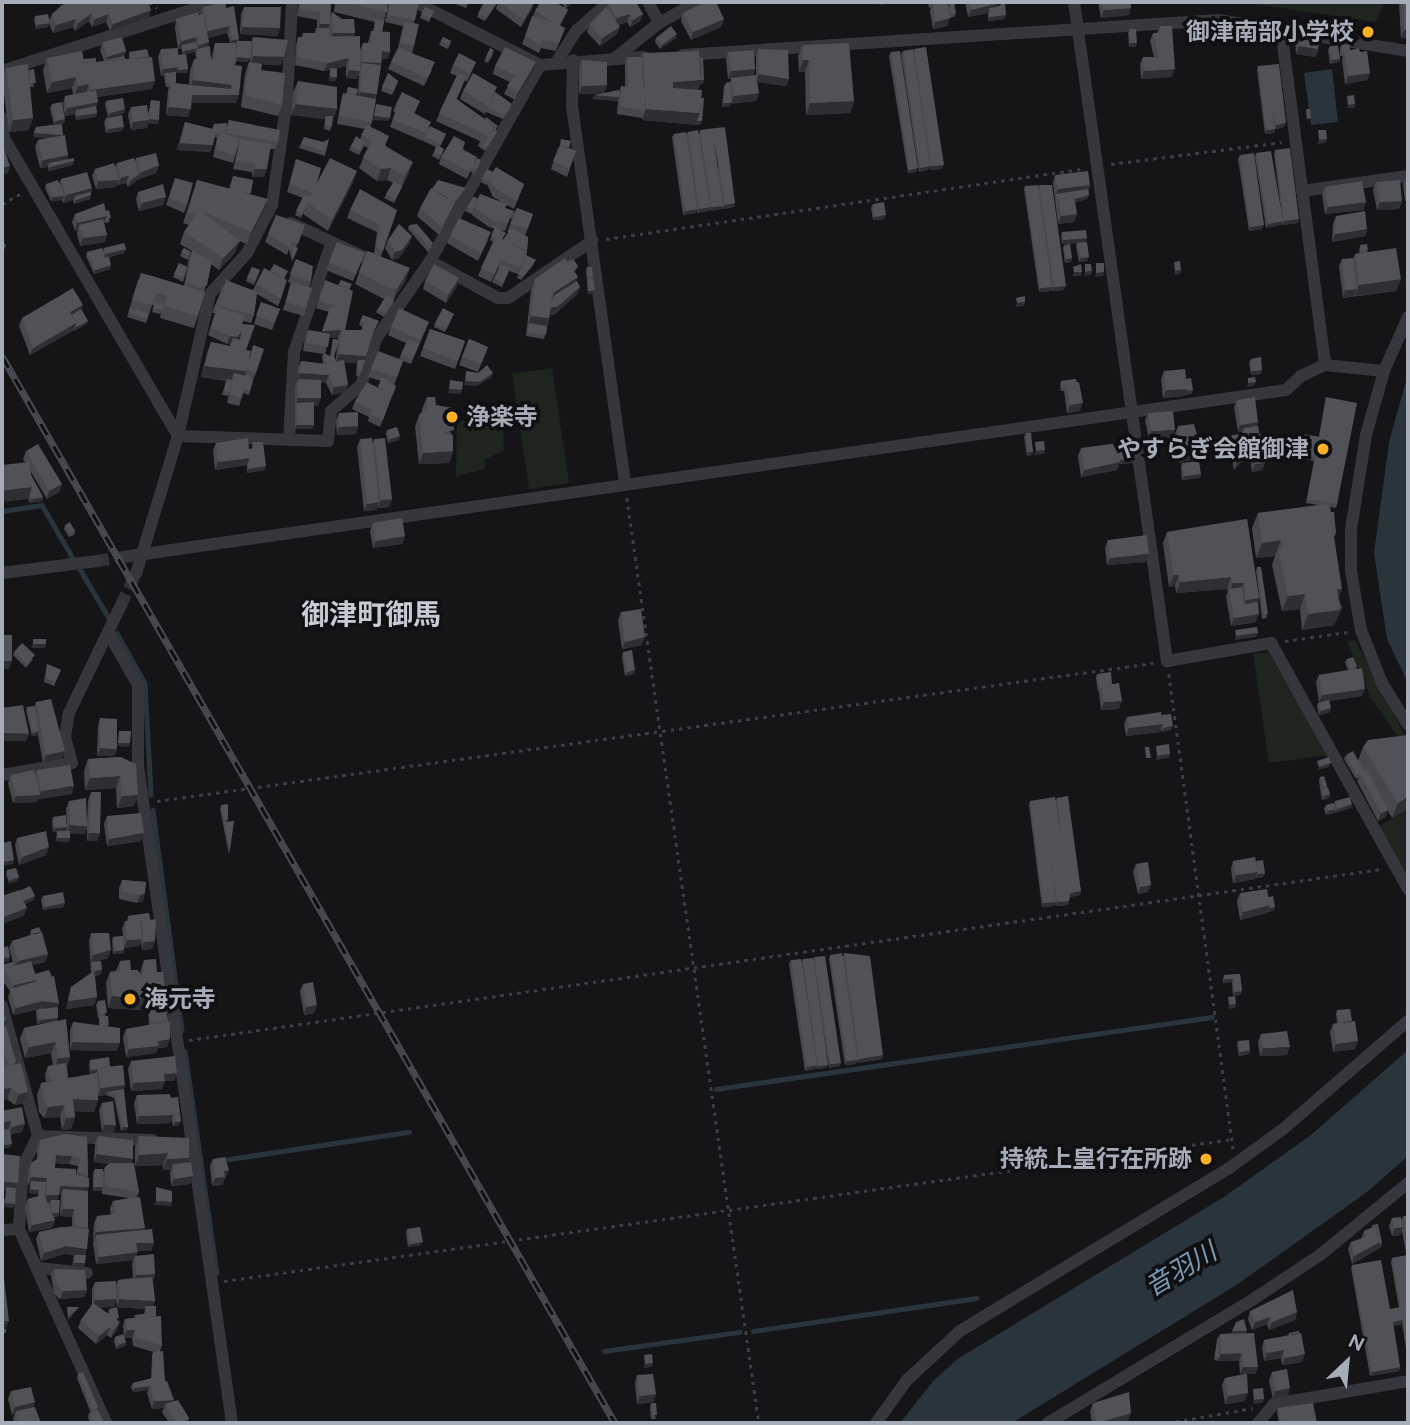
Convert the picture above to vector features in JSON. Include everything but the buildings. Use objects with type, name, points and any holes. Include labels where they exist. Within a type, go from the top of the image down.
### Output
[{"type":"street","points":[[2,71],[215,2]]},
{"type":"street","points":[[136,574],[139,554],[178,436],[210,294],[247,253],[268,216],[287,99],[292,2]]},
{"type":"street","points":[[415,2],[540,65],[573,60],[655,57]]},
{"type":"street","points":[[556,63],[577,30],[609,2]]},
{"type":"street","points":[[648,2],[659,23]]},
{"type":"street","points":[[614,59],[659,23],[697,2]]},
{"type":"street","points":[[1074,2],[1167,661],[1271,643],[1408,889]]},
{"type":"street","points":[[668,55],[1218,20],[1408,51]]},
{"type":"street","points":[[1281,29],[1325,365]]},
{"type":"street","points":[[573,60],[572,106],[625,484]]},
{"type":"street","points":[[178,436],[328,441],[331,411],[361,385],[376,339],[403,273],[430,261],[540,65]]},
{"type":"street","points":[[2,118],[4,138],[178,436]]},
{"type":"street","points":[[1302,191],[1408,176]]},
{"type":"street","points":[[268,216],[302,227],[331,244],[403,273]]},
{"type":"street","points":[[430,261],[498,298],[508,298],[592,241]]},
{"type":"street","points":[[289,440],[294,352],[331,244]]},
{"type":"street","points":[[1408,317],[1384,371],[1366,435],[1351,530],[1351,571],[1361,630],[1382,683],[1408,725]]},
{"type":"street","points":[[123,557],[1286,390],[1301,376],[1325,365],[1384,371]]},
{"type":"street","points":[[2,573],[97,561]]},
{"type":"street","points":[[72,764],[65,737],[69,713],[121,605]]},
{"type":"street","points":[[109,634],[138,685],[138,766],[178,1042],[179,1141],[212,1283],[232,1423]]},
{"type":"street","points":[[2,775],[88,762]]},
{"type":"street","points":[[125,764],[138,766]]},
{"type":"street","points":[[2,1006],[38,1136],[23,1165],[19,1229],[39,1268],[106,1423]]},
{"type":"street","points":[[876,1423],[907,1380],[960,1331],[1232,1167],[1301,1115],[1408,1021]]},
{"type":"street","points":[[38,1136],[179,1141]]},
{"type":"street","points":[[1048,1423],[1320,1255],[1408,1183]]},
{"type":"street","points":[[2,1230],[19,1229]]},
{"type":"street","points":[[39,1268],[87,1273]]},
{"type":"street","points":[[1258,1423],[1274,1404],[1408,1381]]},
{"type":"path","points":[[592,241],[1099,166],[1295,140]]},
{"type":"path","points":[[2,205],[32,187]]},
{"type":"path","points":[[625,484],[759,1423]]},
{"type":"path","points":[[1271,643],[1361,630]]},
{"type":"path","points":[[144,803],[1167,661],[1233,1139],[1232,1167]]},
{"type":"path","points":[[178,1042],[1395,867]]},
{"type":"path","points":[[212,1283],[1233,1139]]},
{"type":"path","points":[[1167,1423],[1274,1404]]},
{"type":"shaded area","points":[[1243,2],[1385,2],[1375,22]]},
{"type":"shaded area","points":[[552,368],[569,483],[529,489],[512,374]]},
{"type":"shaded area","points":[[457,421],[503,422],[504,451],[485,459],[485,469],[456,476]]},
{"type":"shaded area","points":[[1355,640],[1408,741],[1404,745],[1370,697],[1347,641]]},
{"type":"shaded area","points":[[1269,652],[1328,755],[1269,763],[1253,654]]},
{"type":"shaded area","points":[[1408,810],[1408,871],[1404,874],[1377,827]]},
{"type":"water","points":[[1332,69],[1338,122],[1311,125],[1304,73]]},
{"type":"water","points":[[1408,374],[1408,683],[1387,639],[1374,553],[1389,442]]},
{"type":"water","name":"音羽川","points":[[1408,1050],[1408,1156],[1367,1192],[1238,1284],[1012,1423],[900,1423],[934,1380],[959,1358],[1224,1197],[1311,1135]]},
{"type":"waterway","points":[[2,511],[42,505],[73,558]]},
{"type":"waterway","points":[[80,569],[109,618]]},
{"type":"waterway","points":[[117,633],[145,683],[151,795]]},
{"type":"waterway","points":[[153,810],[182,1030]]},
{"type":"waterway","points":[[716,1089],[1212,1017]]},
{"type":"waterway","points":[[185,1051],[217,1273]]},
{"type":"waterway","points":[[223,1160],[409,1132]]},
{"type":"waterway","points":[[753,1331],[977,1298]]},
{"type":"waterway","points":[[604,1351],[740,1332]]},
{"type":"tunnel","points":[[97,561],[123,557]]},
{"type":"tunnel","points":[[121,605],[136,574]]},
{"type":"railway","points":[[2,356],[615,1423]]},
{"type":"place","name":"御津南部小学校","points":[[1368,32]]},
{"type":"place","name":"浄楽寺","points":[[452,417]]},
{"type":"place","name":"やすらぎ会館御津","points":[[1323,449]]},
{"type":"place","name":"海元寺","points":[[130,999]]},
{"type":"place","name":"持統上皇行在所跡","points":[[1206,1159]]},
{"type":"district","name":"御津町御馬","points":[[371,614]]}]
